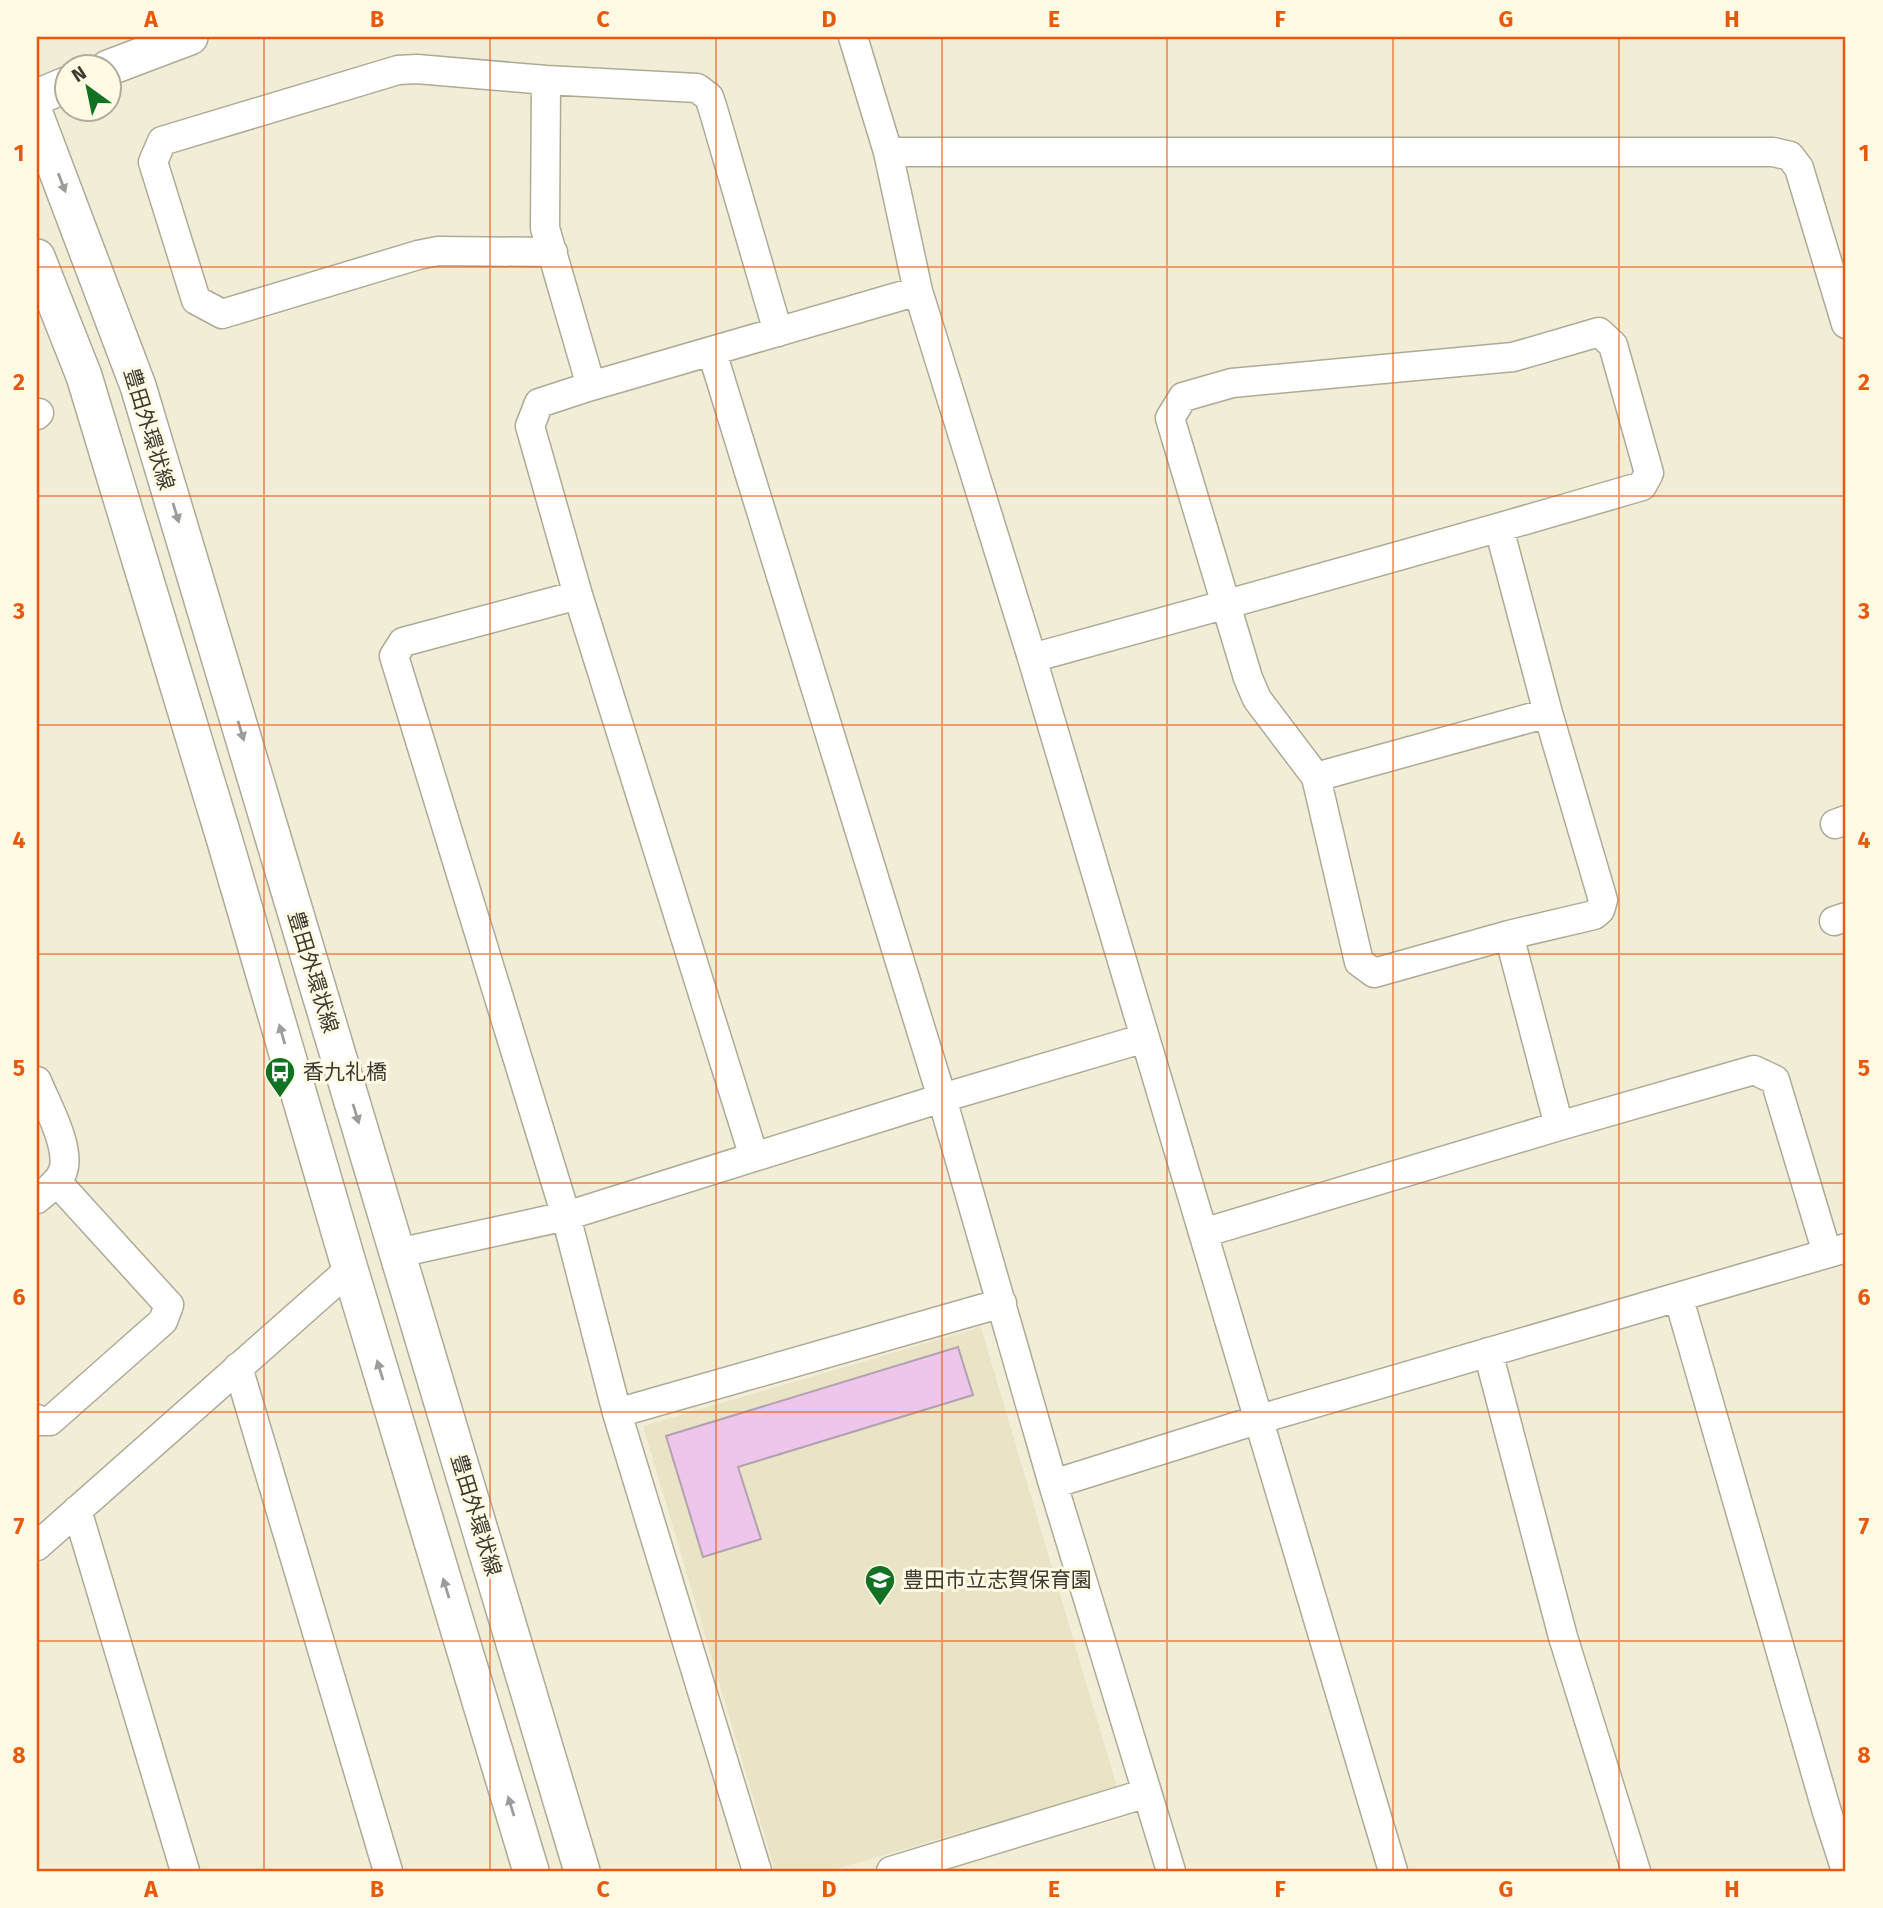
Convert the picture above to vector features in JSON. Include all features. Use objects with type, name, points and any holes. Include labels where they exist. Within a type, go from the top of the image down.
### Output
[{"type":"street","points":[[122,63],[190,37]]},
{"type":"street","points":[[853,37],[888,152],[918,291],[1032,658],[1393,1871]]},
{"type":"street","points":[[552,252],[438,251],[222,314],[196,300],[153,162],[162,141],[398,70],[417,69],[546,80],[697,88],[709,97],[778,332]]},
{"type":"street","points":[[546,80],[545,228],[591,386]]},
{"type":"street","name":"豊田外環状線","points":[[37,119],[138,386],[582,1871]]},
{"type":"street","points":[[888,152],[1773,152],[1790,156],[1799,168],[1846,324]]},
{"type":"street","points":[[37,257],[83,376],[224,838],[531,1871]]},
{"type":"street","points":[[754,1157],[578,595],[530,426],[538,403],[918,291]]},
{"type":"street","points":[[1032,658],[1225,605],[1499,528],[1642,486],[1649,473],[1612,345],[1599,332],[1513,357],[1232,383],[1183,397],[1170,418],[1225,605],[1248,678],[1257,699],[1316,777],[1359,961],[1374,973],[1509,935],[1594,915],[1600,910],[1603,900],[1548,713],[1499,528]]},
{"type":"street","points":[[712,352],[942,1098],[1053,1484],[1171,1871]]},
{"type":"street","points":[[578,595],[403,642],[394,656],[566,1216],[617,1413],[757,1871]]},
{"type":"street","points":[[1316,777],[1548,713]]},
{"type":"street","points":[[1509,935],[1559,1126]]},
{"type":"street","points":[[398,1253],[566,1216],[942,1098],[1145,1038]]},
{"type":"street","points":[[1053,1484],[1260,1419],[1837,1251],[1774,1080],[1754,1070],[1203,1233]]},
{"type":"street","points":[[37,1081],[65,1153],[63,1171],[47,1191],[169,1305],[163,1321],[51,1421],[37,1419]]},
{"type":"street","points":[[37,1546],[350,1269]]},
{"type":"street","points":[[1679,1299],[1837,1809],[1846,1871]]},
{"type":"street","points":[[617,1413],[1002,1303]]},
{"type":"street","points":[[1488,1352],[1563,1637],[1636,1871]]},
{"type":"street","points":[[239,1367],[388,1871]]},
{"type":"street","points":[[77,1510],[185,1871]]},
{"type":"street","points":[[891,1871],[949,1862],[1147,1793]]},
{"type":"shaded area","name":"豊田市立志賀保育園","points":[[981,1327],[1117,1787],[829,1871],[775,1871],[643,1426]]},
{"type":"building","points":[[958,1347],[973,1395],[738,1467],[761,1539],[703,1557],[666,1436]]},
{"type":"place","name":"香九礼橋","points":[[280,1099]]},
{"type":"place","name":"豊田市立志賀保育園","points":[[880,1607]]}]
